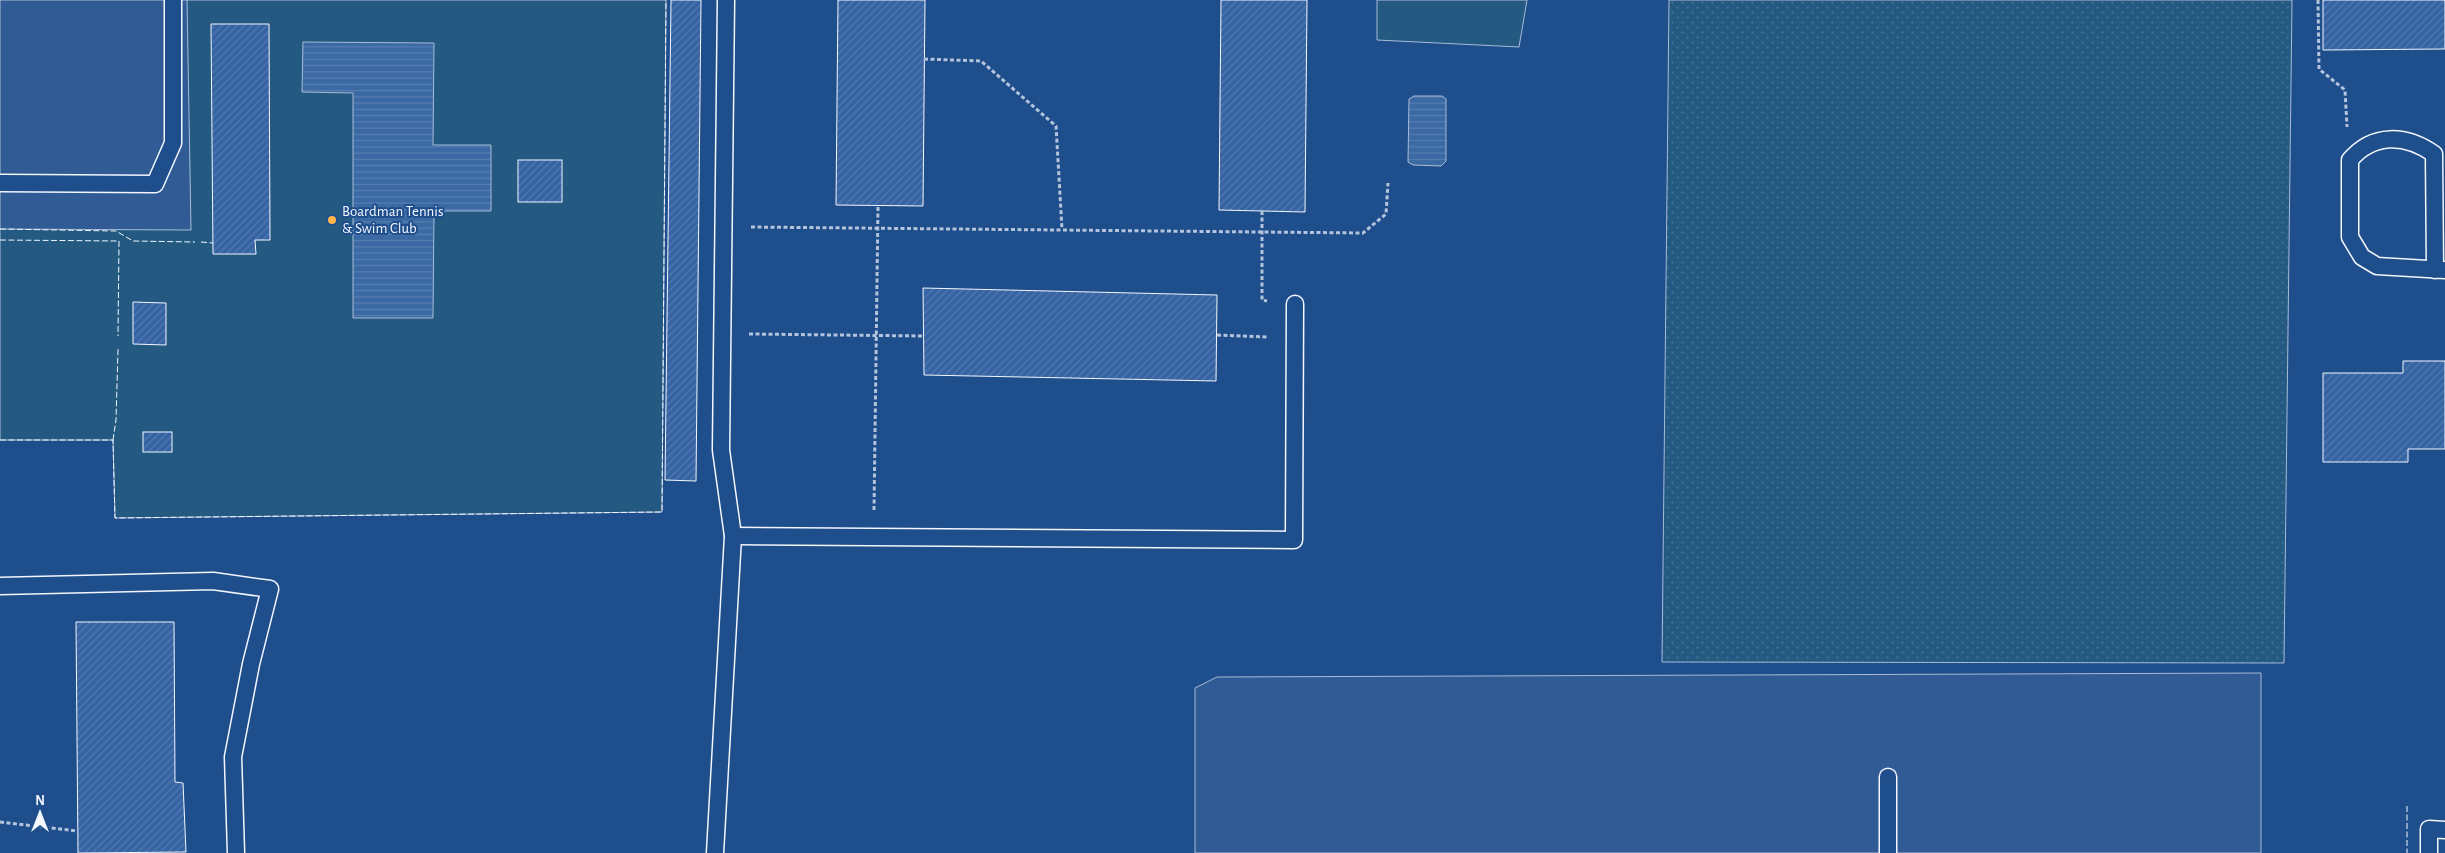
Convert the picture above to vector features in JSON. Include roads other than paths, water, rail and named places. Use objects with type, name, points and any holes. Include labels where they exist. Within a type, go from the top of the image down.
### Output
[{"type":"lane","points":[[0,183],[155,184],[173,143],[173,0]]},
{"type":"lane","points":[[715,853],[733,536],[721,450],[726,0]]},
{"type":"lane","points":[[2385,139],[2418,143],[2434,154],[2440,270],[2377,266],[2362,257],[2350,237],[2350,160],[2361,147],[2385,139]]},
{"type":"lane","points":[[733,536],[1294,540],[1295,304]]},
{"type":"lane","points":[[0,586],[213,581],[270,589],[251,664],[234,757],[236,853]]},
{"type":"lane","points":[[1888,777],[1888,853]]},
{"type":"lane","points":[[2430,853],[2429,829],[2445,830]]},
{"type":"place","name":"Boardman Tennis & Swim Club","points":[[332,220]]}]
